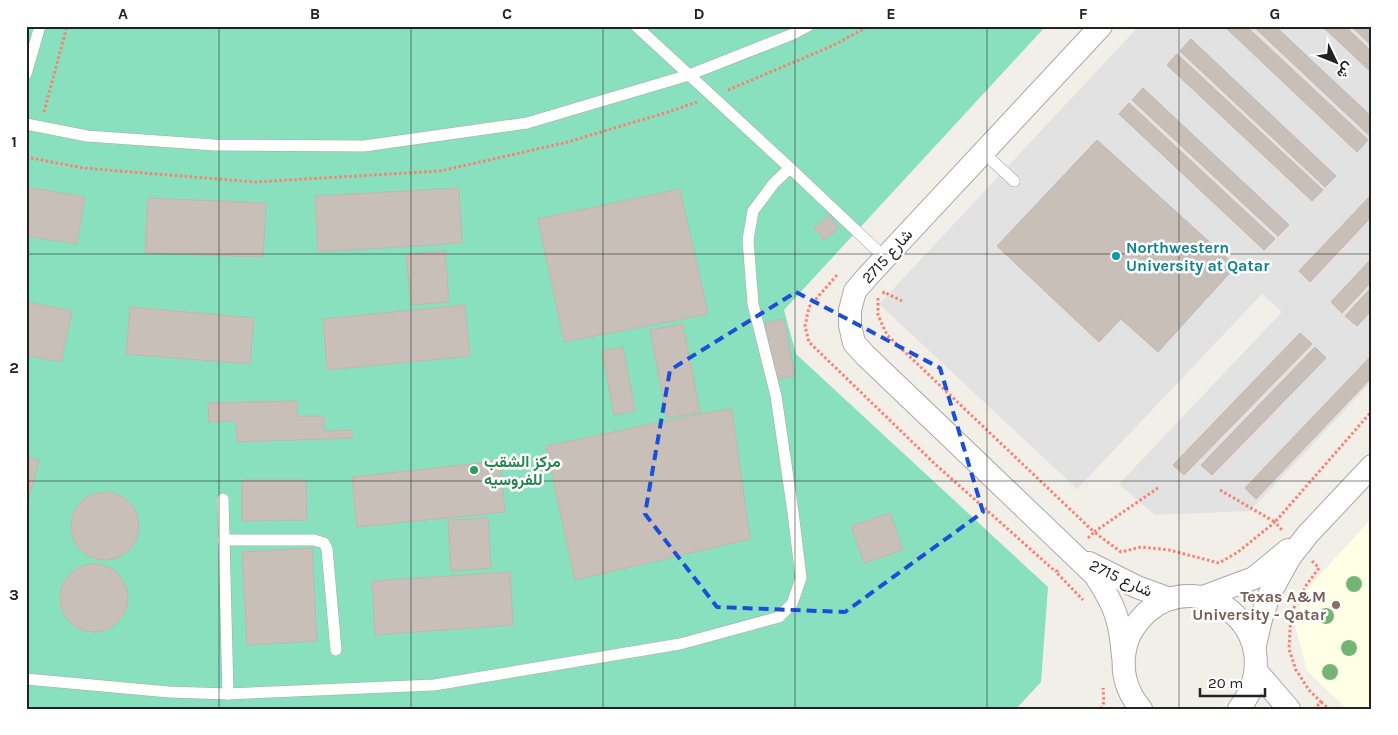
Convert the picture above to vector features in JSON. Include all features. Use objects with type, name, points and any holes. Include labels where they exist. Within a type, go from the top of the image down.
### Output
[{"type":"street","name":"شارع 2715","points":[[1101,26],[984,153],[884,257],[855,292],[850,310],[850,325],[854,343],[872,362],[1095,575],[1110,599],[1120,627],[1117,673]]},
{"type":"street","points":[[1239,709],[1251,691],[1257,672],[1255,645],[1270,593],[1290,557],[1308,534],[1372,466]]},
{"type":"street","points":[[1203,597],[1254,578],[1308,534]]},
{"type":"street","name":"شارع 2715","points":[[1073,554],[1104,572],[1170,599]]},
{"type":"street","points":[[1122,709],[1117,673],[1128,638],[1138,621],[1152,608],[1170,599],[1186,596],[1203,597],[1220,603],[1236,614],[1247,628],[1255,645]]},
{"type":"street","points":[[1257,672],[1289,709]]},
{"type":"street","points":[[1117,673],[1140,709]]},
{"type":"lane","points":[[26,74],[40,26]]},
{"type":"lane","points":[[636,26],[884,257]]},
{"type":"lane","points":[[26,124],[87,136],[214,146],[364,146],[527,124],[689,75],[793,34],[808,26]]},
{"type":"lane","points":[[984,153],[1014,181]]},
{"type":"lane","points":[[26,679],[169,692],[228,694],[434,685],[680,644],[779,617],[792,604],[801,578],[776,396],[753,304],[748,240],[753,211],[774,183],[790,168]]},
{"type":"lane","points":[[223,499],[228,694]]},
{"type":"lane","points":[[223,540],[314,540],[324,543],[327,549],[336,650]]},
{"type":"path","points":[[40,127],[67,26]]},
{"type":"path","points":[[902,301],[884,292],[878,298],[878,315],[887,335],[1094,532],[1158,488]]},
{"type":"path","points":[[1220,490],[1275,522],[1372,411]]},
{"type":"path","points":[[1073,554],[1056,572],[1086,603]]},
{"type":"path","points":[[1101,709],[1117,673]]},
{"type":"path","points":[[1321,702],[1329,709]]},
{"type":"highlighted area","points":[[796,292],[940,368],[983,512],[845,612],[717,607],[645,514],[670,370]]},
{"type":"shaded area","points":[[1139,26],[1372,26],[1372,381],[1250,511],[1155,515],[1119,484],[1282,312],[1262,294],[1077,489],[879,304]]},
{"type":"shaded area","name":"Texas A&M University - Qatar","points":[[1372,518],[1372,709],[1347,709],[1307,671],[1294,621],[1307,589]]},
{"type":"green space","name":"مركز الشقب للفروسيه","points":[[26,26],[1046,26],[784,310],[796,354],[1048,587],[1041,682],[1016,709],[26,709]]},
{"type":"building","points":[[1224,26],[1246,26],[1368,140],[1357,152]]},
{"type":"building","points":[[1253,26],[1275,26],[1372,117],[1372,136],[1371,137]]},
{"type":"building","points":[[1322,26],[1345,26],[1372,52],[1372,73]]},
{"type":"building","points":[[1351,26],[1372,26],[1372,46]]},
{"type":"building","points":[[1191,39],[1336,176],[1325,187],[1180,51]]},
{"type":"building","points":[[1177,54],[1323,190],[1312,201],[1167,65]]},
{"type":"building","points":[[1143,88],[1289,225],[1278,236],[1132,100]]},
{"type":"building","points":[[1129,103],[1275,239],[1264,250],[1119,114]]},
{"type":"building","name":"Northwestern University at Qatar","points":[[1097,140],[1236,266],[1158,352],[1121,319],[1099,342],[997,246]]},
{"type":"building","points":[[26,187],[85,197],[77,244],[26,236]]},
{"type":"building","points":[[459,188],[462,243],[318,252],[315,196]]},
{"type":"building","points":[[680,189],[708,314],[564,342],[538,219]]},
{"type":"building","points":[[1372,194],[1372,216],[1310,282],[1299,271]]},
{"type":"building","points":[[148,198],[266,203],[263,257],[145,253]]},
{"type":"building","points":[[829,215],[839,228],[824,240],[814,228]]},
{"type":"building","points":[[445,251],[449,302],[411,305],[406,254]]},
{"type":"building","points":[[1372,258],[1372,281],[1342,313],[1331,302]]},
{"type":"building","points":[[1372,287],[1372,310],[1357,326],[1345,316]]},
{"type":"building","points":[[26,302],[72,311],[61,362],[26,355]]},
{"type":"building","points":[[465,305],[470,356],[327,370],[323,319]]},
{"type":"building","points":[[130,307],[254,318],[250,364],[126,354]]},
{"type":"building","points":[[784,319],[795,376],[777,379],[765,323]]},
{"type":"building","points":[[683,324],[700,412],[667,418],[650,330]]},
{"type":"building","points":[[1300,333],[1312,344],[1184,475],[1173,465]]},
{"type":"building","points":[[623,347],[635,411],[614,415],[602,351]]},
{"type":"building","points":[[1315,347],[1326,358],[1212,475],[1201,465]]},
{"type":"building","points":[[1372,355],[1372,377],[1256,499],[1245,488]]},
{"type":"building","points":[[297,401],[297,416],[324,416],[324,431],[352,430],[352,438],[237,442],[236,421],[209,422],[208,403]]},
{"type":"building","points":[[732,409],[750,539],[575,580],[546,446]]},
{"type":"building","points":[[26,457],[39,460],[26,509]]},
{"type":"building","points":[[500,461],[505,512],[357,527],[352,477]]},
{"type":"building","points":[[242,480],[306,480],[307,520],[242,521]]},
{"type":"building","points":[[105,492],[118,495],[129,502],[136,513],[139,526],[136,539],[129,550],[118,557],[105,560],[92,557],[81,550],[74,539],[71,526],[74,513],[81,502],[92,495]]},
{"type":"building","points":[[890,513],[903,550],[864,563],[851,526]]},
{"type":"building","points":[[488,518],[491,568],[451,571],[448,520]]},
{"type":"building","points":[[312,548],[317,641],[247,645],[242,552]]},
{"type":"building","points":[[94,564],[107,567],[118,574],[125,585],[128,598],[125,611],[118,622],[107,629],[94,632],[81,629],[70,622],[63,611],[60,598],[63,585],[70,574],[81,567]]},
{"type":"building","points":[[510,572],[513,625],[375,635],[372,581]]},
{"type":"place","name":"Northwestern University at Qatar","points":[[1116,256]]},
{"type":"place","name":"مركز الشقب للفروسيه","points":[[474,470]]},
{"type":"place","name":"Texas A&M University - Qatar","points":[[1336,605]]}]
